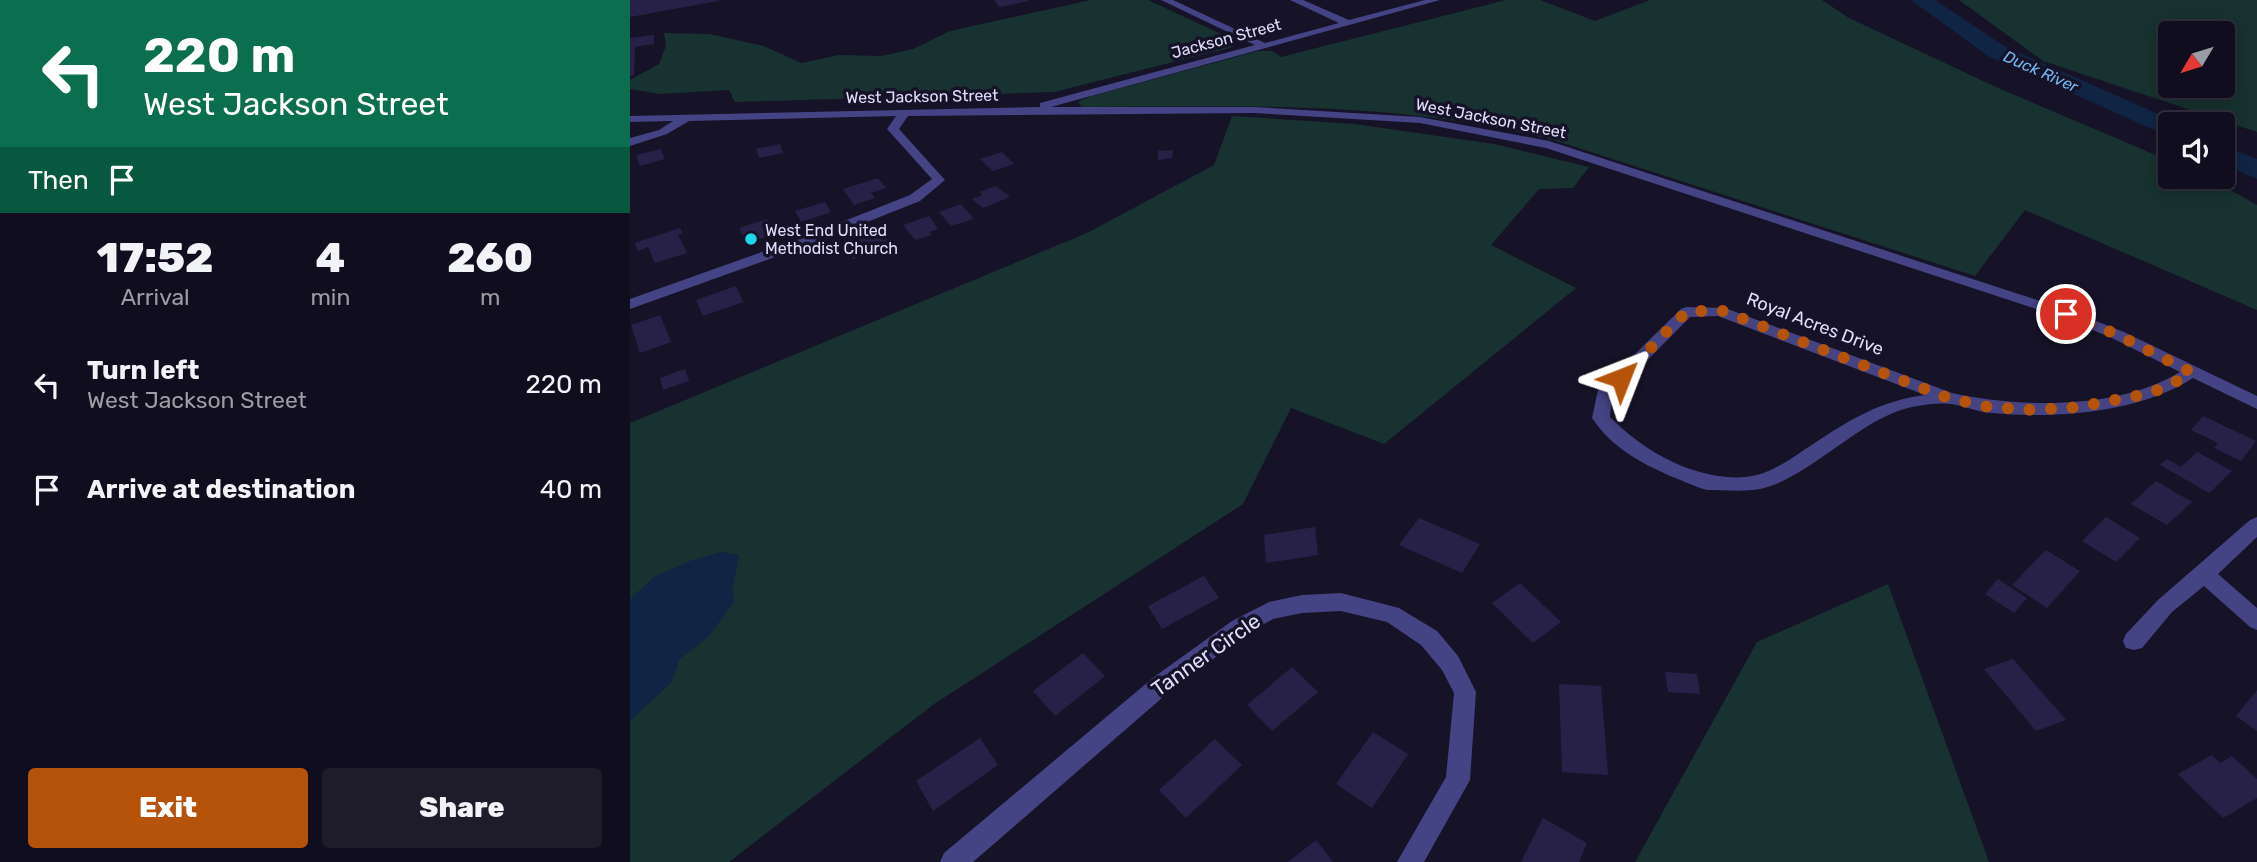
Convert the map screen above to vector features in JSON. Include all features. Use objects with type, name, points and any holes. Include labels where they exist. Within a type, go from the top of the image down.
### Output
[{"type":"street","points":[[1166,0],[1262,45]]},
{"type":"street","points":[[1295,0],[1347,23]]},
{"type":"street","name":"Jackson Street","points":[[1027,110],[1435,0]]},
{"type":"street","name":"West Jackson Street","points":[[630,119],[1027,110],[1254,110],[1420,120],[1549,145],[2066,314],[2118,335],[2257,403]]},
{"type":"street","points":[[630,304],[809,240],[915,198],[939,180],[894,129],[904,114]]},
{"type":"street","points":[[630,142],[663,132],[687,118]]},
{"type":"street","name":"Royal Acres Drive","points":[[1948,398],[1896,405],[1850,428],[1793,466],[1759,482],[1707,483],[1654,462],[1623,441],[1601,418],[1604,394],[1686,312],[1720,310],[1948,398],[1989,407],[2034,410],[2079,407],[2146,394],[2169,386],[2191,372]]},
{"type":"street","points":[[2134,641],[2165,606],[2257,526]]},
{"type":"street","points":[[2204,574],[2257,621]]},
{"type":"street","name":"Tanner Circle","points":[[953,862],[1162,684],[1240,627],[1269,611],[1291,606],[1341,602],[1392,614],[1429,638],[1450,663],[1465,692],[1458,780],[1410,862]]},
{"type":"green space","points":[[1091,0],[1148,0],[1234,40],[1233,47],[1054,92],[735,102],[729,90],[660,94],[630,89],[630,80],[659,64],[666,46],[664,33],[709,34],[764,46],[801,63],[839,55],[881,56],[913,49],[950,31]]},
{"type":"green space","points":[[1506,0],[1540,0],[1595,21],[1650,0],[1822,0],[1849,18],[1998,88],[2158,156],[2158,189],[2228,189],[2257,205],[2257,310],[2025,210],[1975,276],[1563,143],[1504,129],[1385,112],[1264,107],[1082,107],[1079,104],[1079,101],[1092,96],[1258,51],[1272,51],[1281,57]]},
{"type":"green space","points":[[1959,0],[2257,0],[2257,132],[2235,125],[2235,112],[2197,112],[2043,61]]},
{"type":"green space","points":[[1232,116],[1354,124],[1494,144],[1589,167],[1573,188],[1539,189],[1491,245],[1576,288],[1384,444],[1291,408],[1243,504],[934,704],[729,862],[630,862],[630,423],[1087,233],[1214,165]]},
{"type":"green space","points":[[1888,584],[1989,862],[1635,862],[1757,642]]},
{"type":"water","points":[[721,552],[739,555],[733,585],[734,602],[708,637],[679,660],[672,682],[630,721],[630,599],[655,576],[690,561]]},
{"type":"building","points":[[630,0],[718,0],[718,1],[630,17]]},
{"type":"building","points":[[994,0],[1029,0],[1029,1],[999,7]]},
{"type":"building","points":[[654,35],[654,44],[635,47],[634,75],[630,76],[630,38]]},
{"type":"building","points":[[780,144],[783,153],[759,158],[756,149]]},
{"type":"building","points":[[661,149],[665,159],[640,166],[636,155]]},
{"type":"building","points":[[1173,150],[1172,158],[1158,160],[1158,151]]},
{"type":"building","points":[[1002,152],[1014,164],[993,171],[980,159]]},
{"type":"building","points":[[878,178],[886,188],[871,193],[875,198],[854,205],[843,189]]},
{"type":"building","points":[[996,186],[1010,197],[983,208],[972,199],[983,195],[979,192]]},
{"type":"building","points":[[825,202],[831,212],[801,222],[795,211]]},
{"type":"building","points":[[961,204],[974,219],[951,226],[939,212]]},
{"type":"building","points":[[929,216],[938,229],[929,232],[932,235],[915,240],[903,225]]},
{"type":"building","points":[[767,219],[775,234],[747,243],[739,228]]},
{"type":"building","points":[[680,228],[683,233],[678,235],[687,253],[655,263],[648,247],[638,251],[635,243]]},
{"type":"building","points":[[884,231],[894,246],[853,259],[844,244]]},
{"type":"building","points":[[736,286],[743,302],[703,316],[696,300]]},
{"type":"building","points":[[660,315],[671,342],[640,353],[631,325]]},
{"type":"building","points":[[685,369],[689,381],[663,390],[660,378]]},
{"type":"building","points":[[2203,416],[2256,441],[2241,461],[2214,448],[2218,443],[2191,430]]},
{"type":"building","points":[[2197,452],[2232,471],[2209,493],[2160,465],[2167,459],[2181,467]]},
{"type":"building","points":[[2156,481],[2192,502],[2167,525],[2131,504]]},
{"type":"building","points":[[2106,517],[2140,538],[2116,562],[2082,541]]},
{"type":"building","points":[[1419,518],[1480,544],[1462,573],[1399,545]]},
{"type":"building","points":[[1315,527],[1318,555],[1266,563],[1264,535]]},
{"type":"building","points":[[2046,550],[2080,571],[2047,608],[2012,585]]},
{"type":"building","points":[[1204,576],[1219,598],[1162,629],[1148,606]]},
{"type":"building","points":[[1998,579],[2027,598],[2014,613],[1985,594]]},
{"type":"building","points":[[1520,583],[1561,622],[1533,643],[1492,603]]},
{"type":"building","points":[[1083,653],[1105,676],[1055,716],[1033,691]]},
{"type":"building","points":[[2013,659],[2066,720],[2036,731],[1984,669]]},
{"type":"building","points":[[1292,667],[1318,692],[1272,731],[1247,705]]},
{"type":"building","points":[[1665,672],[1697,674],[1700,694],[1668,692]]},
{"type":"building","points":[[1559,684],[1601,686],[1608,775],[1562,772]]},
{"type":"building","points":[[2257,690],[2257,731],[2236,716]]},
{"type":"building","points":[[1373,732],[1408,754],[1372,808],[1336,784]]},
{"type":"building","points":[[980,738],[998,765],[933,811],[916,781]]},
{"type":"building","points":[[1215,739],[1242,765],[1186,818],[1159,790]]},
{"type":"building","points":[[2212,755],[2220,763],[2232,756],[2257,779],[2257,798],[2223,818],[2178,774]]},
{"type":"building","points":[[1543,818],[1587,843],[1579,862],[1521,862]]},
{"type":"building","points":[[1316,840],[1333,862],[1288,862]]},
{"type":"waterway","name":"Duck River","points":[[1921,0],[1996,51],[2158,122]]},
{"type":"waterway","name":"Duck River","points":[[2235,159],[2257,170]]},
{"type":"place","name":"West End United Methodist Church","points":[[751,239]]},
{"type":"route","points":[[1621,378],[1686,312],[1720,310],[1948,398],[1989,407],[2034,410],[2079,407],[2146,394],[2169,386],[2191,372],[2118,335],[2066,314]]}]
